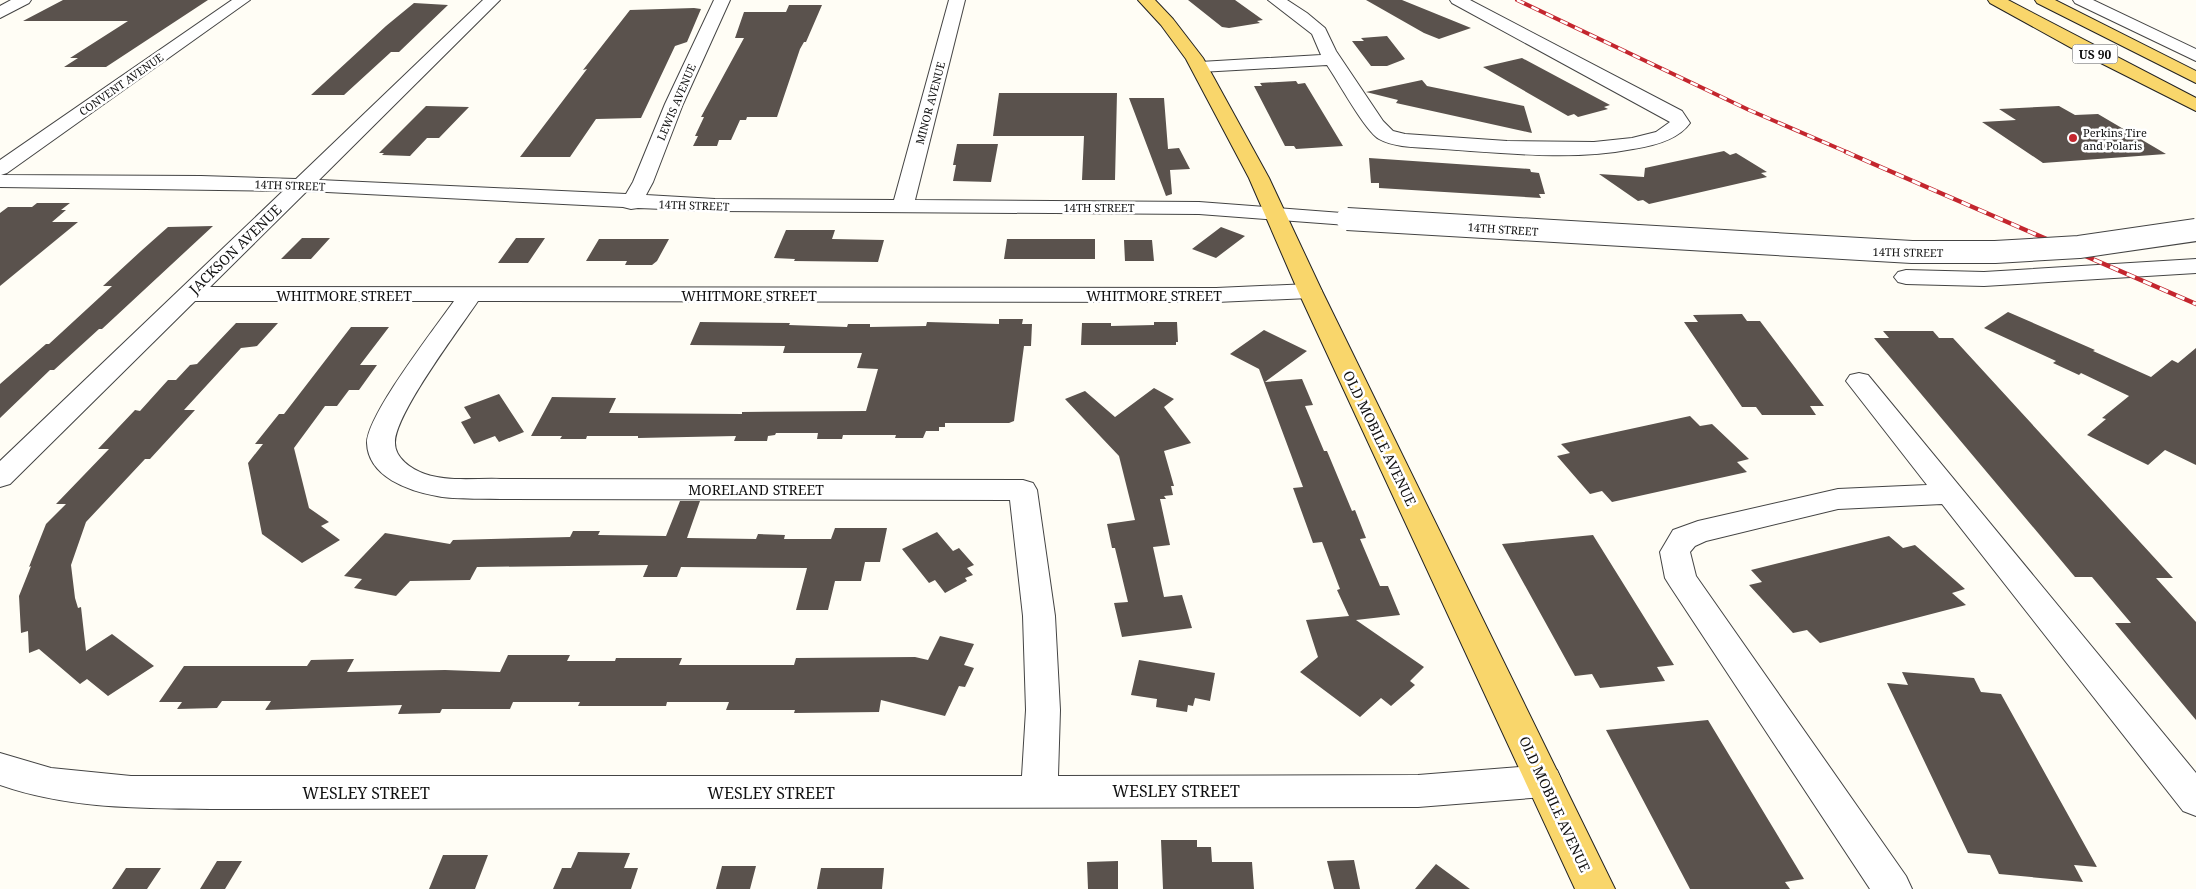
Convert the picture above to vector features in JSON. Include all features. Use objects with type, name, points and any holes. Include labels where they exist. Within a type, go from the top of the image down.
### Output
[{"type":"main road","name":"OLD MOBILE AVENUE","points":[[1146,0],[1167,22],[1197,62],[1259,178],[1310,291],[1595,889]]},
{"type":"main road","name":"US 90","points":[[1996,0],[2196,105]]},
{"type":"main road","points":[[2019,0],[2063,11]]},
{"type":"main road","name":"US 90","points":[[2042,0],[2196,78]]},
{"type":"street","points":[[0,13],[24,0]]},
{"type":"street","name":"CONVENT AVENUE","points":[[0,168],[242,0]]},
{"type":"street","name":"JACKSON AVENUE","points":[[0,477],[492,0]]},
{"type":"street","name":"LEWIS AVENUE","points":[[631,203],[643,182],[674,104],[722,0]]},
{"type":"street","name":"MINOR AVENUE","points":[[903,207],[956,0]]},
{"type":"street","points":[[1276,0],[1301,16],[1318,32],[1330,55],[1376,125],[1386,135],[1404,140],[1556,149],[1612,147],[1649,142],[1676,131],[1681,123],[1675,115],[1458,0]]},
{"type":"street","points":[[2081,0],[2196,56]]},
{"type":"street","points":[[1197,62],[1330,55]]},
{"type":"street","name":"14TH STREET","points":[[0,181],[302,185],[631,203],[903,207],[1199,208],[1275,212],[1347,219],[1912,252],[1995,252],[2079,247],[2196,230]]},
{"type":"street","points":[[1906,277],[1984,279],[2196,266]]},
{"type":"street","name":"WHITMORE STREET","points":[[188,294],[1216,295],[1310,291]]},
{"type":"street","name":"MORELAND STREET","points":[[470,295],[403,393],[384,425],[381,444],[385,458],[395,470],[414,480],[438,487],[502,489],[1023,490],[1039,625],[1043,710],[1039,791]]},
{"type":"street","points":[[1859,381],[2196,800]]},
{"type":"street","points":[[1892,889],[1681,578],[1675,552],[1684,538],[1698,532],[1838,499],[1950,494]]},
{"type":"street","name":"WESLEY STREET","points":[[0,769],[56,784],[114,790],[211,793],[1418,791],[1544,781]]},
{"type":"building","points":[[63,0],[208,0],[106,67],[64,67],[78,58],[70,58],[128,21],[23,21]]},
{"type":"building","points":[[1188,0],[1235,0],[1263,20],[1257,21],[1260,23],[1229,28],[1222,27]]},
{"type":"building","points":[[1366,0],[1402,0],[1471,28],[1439,39],[1424,33]]},
{"type":"building","points":[[414,3],[448,5],[399,52],[391,52],[344,95],[311,95],[386,26]]},
{"type":"building","points":[[789,5],[822,5],[806,42],[804,42],[800,49],[777,117],[747,117],[746,120],[740,120],[731,140],[719,140],[717,146],[693,146],[698,136],[695,136],[704,117],[701,117],[744,38],[735,38],[744,12],[786,12]]},
{"type":"building","points":[[701,9],[687,42],[675,46],[641,118],[596,119],[570,157],[520,157],[587,69],[583,70],[630,10]]},
{"type":"building","points":[[1387,36],[1405,59],[1387,66],[1371,66],[1352,41],[1364,41],[1361,38]]},
{"type":"building","points":[[1522,58],[1610,105],[1604,107],[1608,109],[1578,117],[1574,114],[1568,116],[1483,67]]},
{"type":"building","points":[[1422,80],[1427,86],[1524,106],[1532,133],[1396,103],[1398,100],[1366,92]]},
{"type":"building","points":[[1296,81],[1298,84],[1305,83],[1343,146],[1296,149],[1294,146],[1285,146],[1254,86],[1262,86],[1260,83]]},
{"type":"building","points":[[999,93],[1117,93],[1115,180],[1082,180],[1084,136],[993,136]]},
{"type":"building","points":[[1129,98],[1164,98],[1168,149],[1179,148],[1190,169],[1170,170],[1172,194],[1166,196]]},
{"type":"building","points":[[426,106],[469,107],[439,138],[427,138],[410,156],[382,155],[384,153],[379,153]]},
{"type":"building","name":"Perkins Tire and Polaris","points":[[2059,106],[2075,115],[2098,114],[2166,154],[2043,163],[1982,122],[2016,120],[1999,109]]},
{"type":"building","points":[[957,144],[998,144],[991,182],[953,181],[956,165],[953,165]]},
{"type":"building","points":[[1724,151],[1730,155],[1736,153],[1767,172],[1761,173],[1767,177],[1649,204],[1643,200],[1638,201],[1599,174],[1644,177],[1645,168]]},
{"type":"building","points":[[1369,158],[1530,169],[1531,172],[1539,173],[1545,194],[1539,194],[1541,198],[1379,188],[1379,183],[1371,183]]},
{"type":"building","points":[[37,203],[70,203],[61,210],[66,210],[52,222],[78,222],[0,286],[0,213],[8,207],[32,207]]},
{"type":"building","points":[[213,226],[102,329],[99,329],[54,370],[50,370],[0,418],[0,384],[46,344],[49,344],[112,286],[103,286],[141,251],[168,227]]},
{"type":"building","points":[[1221,227],[1245,236],[1216,258],[1192,249]]},
{"type":"building","points":[[786,230],[835,230],[832,239],[884,240],[878,262],[794,261],[795,259],[774,258]]},
{"type":"building","points":[[302,238],[330,238],[311,259],[281,259]]},
{"type":"building","points":[[516,238],[545,238],[528,263],[498,263]]},
{"type":"building","points":[[599,239],[669,239],[657,261],[652,265],[625,265],[627,261],[586,261]]},
{"type":"building","points":[[1007,239],[1095,239],[1095,259],[1004,259]]},
{"type":"building","points":[[1124,240],[1152,240],[1154,261],[1125,261]]},
{"type":"building","points":[[2008,312],[2151,377],[2172,360],[2178,363],[2196,348],[2196,465],[2165,450],[2148,465],[2087,435],[2106,419],[2102,418],[2129,396],[2081,373],[2079,375],[2053,363],[2056,361],[1984,328]]},
{"type":"building","points":[[1742,314],[1747,321],[1760,321],[1824,406],[1810,406],[1816,415],[1762,415],[1756,407],[1742,407],[1684,322],[1698,322],[1693,315]]},
{"type":"building","points":[[999,319],[1023,319],[1022,324],[1032,324],[1031,346],[1024,346],[1014,421],[1009,423],[945,423],[945,427],[939,427],[939,431],[926,431],[923,438],[895,438],[896,435],[843,435],[842,439],[817,439],[818,433],[776,433],[775,435],[768,436],[767,441],[734,441],[736,436],[638,438],[638,436],[587,436],[586,439],[560,439],[562,436],[531,436],[552,397],[616,398],[609,413],[742,414],[742,412],[866,411],[878,369],[857,368],[862,353],[783,353],[785,346],[690,345],[700,322],[790,323],[789,325],[847,327],[848,324],[870,324],[870,327],[926,326],[927,322],[999,324]]},
{"type":"building","points":[[1154,322],[1177,322],[1178,342],[1176,342],[1176,345],[1081,345],[1082,323],[1111,323],[1111,326],[1154,325]]},
{"type":"building","points":[[236,323],[278,323],[257,346],[241,348],[184,410],[195,410],[150,459],[145,459],[86,522],[71,565],[75,598],[78,608],[81,607],[86,651],[112,634],[154,666],[108,696],[87,679],[80,684],[39,649],[29,653],[28,631],[21,633],[19,596],[46,524],[66,504],[56,504],[109,449],[98,449],[135,410],[140,411],[168,380],[176,380],[190,365],[197,364]]},
{"type":"building","points":[[351,327],[389,327],[360,365],[377,365],[359,390],[349,390],[337,406],[325,406],[294,448],[309,508],[329,522],[321,526],[340,540],[302,563],[262,534],[248,463],[263,444],[255,444],[279,414],[284,414]]},
{"type":"building","points":[[1264,330],[1307,351],[1265,382],[1302,379],[1313,405],[1305,406],[1324,451],[1327,451],[1352,511],[1355,510],[1366,538],[1360,539],[1380,586],[1388,586],[1400,615],[1356,620],[1424,667],[1410,681],[1415,685],[1391,706],[1381,698],[1360,717],[1300,672],[1318,657],[1306,620],[1349,616],[1337,590],[1340,589],[1322,542],[1313,543],[1293,488],[1303,487],[1259,369],[1230,354]]},
{"type":"building","points":[[1883,331],[1933,331],[1939,338],[1953,338],[2173,578],[2156,578],[2196,622],[2196,720],[2115,623],[2131,623],[2092,577],[2075,577],[1874,338],[1889,338]]},
{"type":"building","points":[[1154,388],[1174,399],[1164,407],[1191,443],[1164,451],[1174,486],[1171,486],[1173,495],[1164,496],[1166,499],[1160,499],[1170,545],[1153,547],[1164,597],[1182,595],[1192,628],[1122,637],[1114,603],[1128,602],[1107,524],[1135,520],[1119,456],[1065,399],[1085,391],[1115,417]]},
{"type":"building","points":[[499,394],[524,432],[499,442],[495,436],[474,444],[461,422],[471,418],[464,407]]},
{"type":"building","points":[[1690,416],[1700,426],[1712,424],[1749,459],[1737,462],[1747,472],[1612,502],[1602,491],[1590,494],[1557,456],[1570,453],[1561,444]]},
{"type":"building","points":[[680,501],[700,501],[687,538],[756,539],[758,534],[785,535],[784,539],[831,539],[835,528],[887,528],[880,562],[865,562],[861,581],[835,581],[828,610],[796,610],[807,568],[681,567],[677,577],[643,577],[648,565],[477,567],[470,580],[410,581],[396,596],[354,588],[362,579],[344,576],[385,533],[450,544],[453,540],[570,537],[573,531],[600,531],[598,535],[666,536]]},
{"type":"building","points":[[937,532],[953,551],[959,548],[974,565],[967,568],[973,575],[965,578],[967,581],[945,593],[935,580],[929,583],[902,549]]},
{"type":"building","points":[[1593,535],[1674,665],[1657,667],[1665,681],[1600,688],[1592,674],[1575,676],[1502,544]]},
{"type":"building","points":[[1889,536],[1903,548],[1915,545],[1965,589],[1952,593],[1966,605],[1820,643],[1807,630],[1793,633],[1749,585],[1762,582],[1751,570]]},
{"type":"building","points":[[940,636],[974,644],[964,665],[974,668],[965,687],[959,686],[945,716],[881,700],[879,712],[794,713],[795,710],[726,710],[729,702],[667,702],[666,706],[578,706],[580,702],[513,702],[510,709],[442,709],[440,713],[398,714],[402,705],[265,710],[271,701],[222,701],[217,708],[177,709],[182,702],[159,702],[184,666],[307,666],[311,660],[354,659],[347,672],[445,670],[500,672],[508,655],[570,655],[567,661],[615,661],[616,658],[682,658],[679,665],[794,665],[796,658],[915,657],[928,660]]},
{"type":"building","points":[[1139,660],[1215,673],[1210,701],[1195,698],[1193,706],[1188,705],[1187,712],[1156,707],[1157,699],[1131,695]]},
{"type":"building","points":[[1902,672],[1974,678],[1981,692],[2001,694],[2097,867],[2074,865],[2083,882],[1999,874],[1990,855],[1968,853],[1887,683],[1908,685]]},
{"type":"building","points":[[1708,720],[1804,879],[1785,882],[1790,889],[1690,889],[1606,730]]},
{"type":"building","points":[[1161,840],[1197,840],[1197,847],[1211,847],[1212,862],[1252,862],[1254,889],[1163,889]]},
{"type":"building","points":[[578,852],[630,853],[624,868],[638,868],[631,889],[553,889],[562,868],[571,868]]},
{"type":"building","points":[[443,855],[488,855],[475,889],[429,889]]},
{"type":"building","points":[[1354,860],[1360,889],[1334,889],[1327,861]]},
{"type":"building","points":[[217,861],[242,861],[225,889],[200,889]]},
{"type":"building","points":[[1118,861],[1118,889],[1088,889],[1087,862]]},
{"type":"building","points":[[1436,864],[1470,889],[1415,889]]},
{"type":"building","points":[[722,866],[756,866],[750,889],[716,889]]},
{"type":"building","points":[[126,868],[161,868],[147,889],[112,889]]},
{"type":"building","points":[[821,868],[884,868],[882,889],[817,889]]},
{"type":"railway","points":[[1517,0],[1749,110],[1849,153]]},
{"type":"railway","points":[[1846,152],[2196,304]]},
{"type":"place","name":"Perkins Tire and Polaris","points":[[2073,138]]}]
